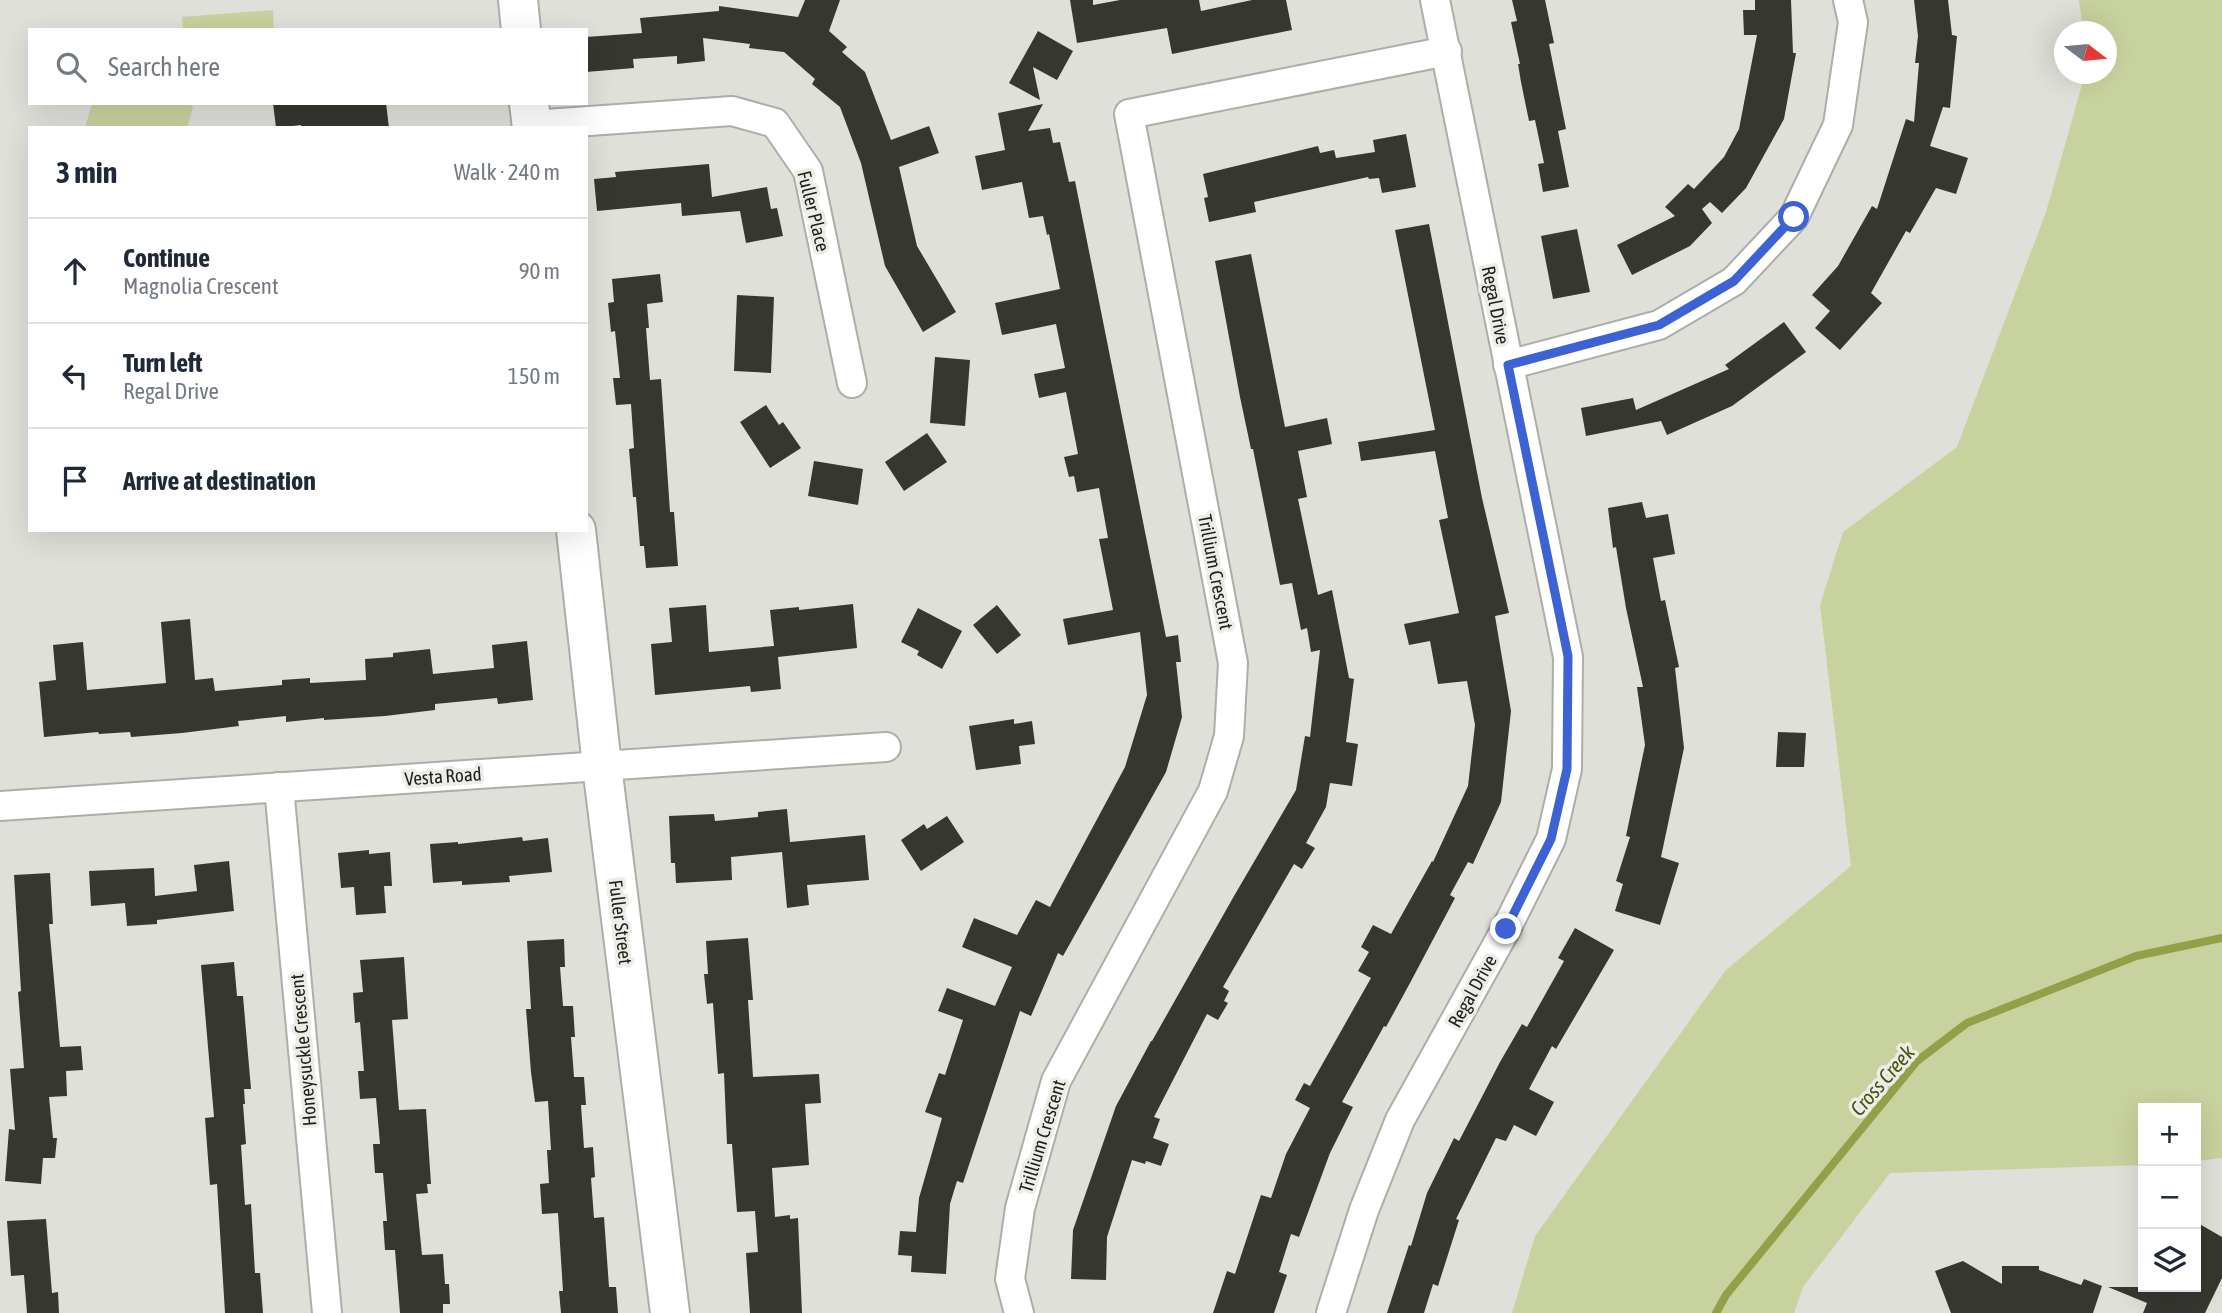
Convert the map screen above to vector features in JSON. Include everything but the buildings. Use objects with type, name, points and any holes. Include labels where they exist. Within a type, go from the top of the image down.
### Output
[{"type":"street","points":[[518,0],[521,28]]},
{"type":"street","name":"Regal Drive","points":[[1331,1313],[1364,1210],[1400,1119],[1506,929],[1551,839],[1567,769],[1568,656],[1436,0]]},
{"type":"street","points":[[1508,365],[1659,325],[1734,281],[1794,217],[1838,125],[1853,22],[1848,0]]},
{"type":"street","name":"Trillium Crescent","points":[[1018,1313],[1010,1279],[1020,1208],[1056,1081],[1213,791],[1229,736],[1233,663],[1129,114],[1447,51]]},
{"type":"street","name":"Fuller Place","points":[[531,119],[732,111],[775,123],[808,171],[852,383]]},
{"type":"street","name":"Fuller Street","points":[[576,532],[602,766],[670,1313]]},
{"type":"street","name":"Vesta Road","points":[[0,806],[886,747]]},
{"type":"street","name":"Honeysuckle Crescent","points":[[279,787],[327,1313]]},
{"type":"green space","points":[[2079,0],[2222,0],[2222,1158],[2201,1160],[2201,1103],[2138,1103],[2138,1165],[1890,1173],[1803,1287],[1794,1313],[1512,1313],[1535,1236],[1726,970],[1851,866],[1820,605],[1843,532],[1957,447],[2046,212],[2082,84],[2117,84],[2117,21],[2082,21]]},
{"type":"green space","points":[[273,10],[274,28],[183,28],[182,17]]},
{"type":"green space","points":[[91,105],[193,107],[188,126],[86,126]]},
{"type":"waterway","name":"Cross Creek","points":[[1716,1313],[1726,1295],[1917,1061],[1967,1023],[2136,956],[2222,938]]},
{"type":"route","points":[[1506,929],[1551,839],[1567,769],[1568,656],[1508,365],[1659,325],[1734,281],[1794,217]]}]
